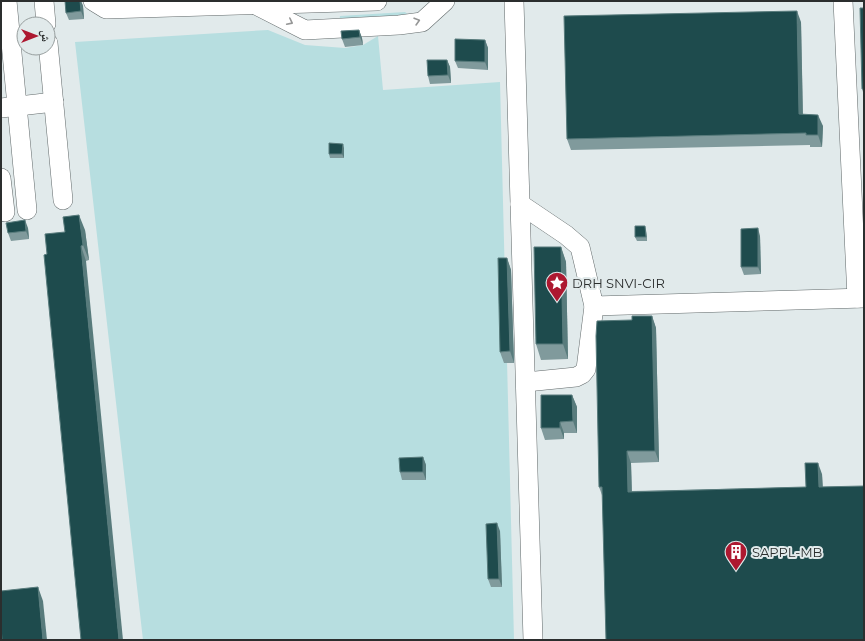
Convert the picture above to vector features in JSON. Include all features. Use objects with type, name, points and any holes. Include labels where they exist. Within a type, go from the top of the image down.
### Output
[{"type":"lane","points":[[7,1],[9,107],[28,210]]},
{"type":"lane","points":[[44,1],[45,16]]},
{"type":"lane","points":[[93,1],[106,9],[377,1]]},
{"type":"lane","points":[[255,5],[305,30],[398,25],[422,22],[445,1]]},
{"type":"lane","points":[[514,1],[533,640]]},
{"type":"lane","points":[[594,306],[860,298],[843,1]]},
{"type":"lane","points":[[49,56],[63,200]]},
{"type":"lane","points":[[9,107],[54,102]]},
{"type":"lane","points":[[1,178],[5,212]]},
{"type":"lane","points":[[520,204],[566,235],[580,247],[594,306],[586,369],[582,374],[576,377],[526,382]]},
{"type":"shaded area","points":[[405,12],[410,16],[339,22],[340,16]]},
{"type":"shaded area","points":[[268,30],[305,45],[345,48],[363,45],[378,36],[383,90],[500,82],[514,640],[143,640],[75,42]]},
{"type":"building","points":[[65,1],[80,1],[81,11],[66,13]]},
{"type":"building","points":[[860,8],[864,8],[864,89],[862,89]]},
{"type":"building","points":[[797,11],[799,114],[818,115],[818,135],[806,135],[806,133],[567,139],[564,16]]},
{"type":"building","points":[[359,30],[360,37],[342,39],[341,31]]},
{"type":"building","points":[[455,39],[485,40],[485,62],[455,61]]},
{"type":"building","points":[[427,60],[447,60],[448,75],[428,76]]},
{"type":"building","points":[[329,143],[343,144],[342,154],[329,154]]},
{"type":"building","points":[[79,215],[119,640],[81,640],[44,255],[47,254],[45,234],[65,232],[63,217]]},
{"type":"building","points":[[25,220],[26,231],[8,233],[6,223]]},
{"type":"building","points":[[635,226],[645,226],[646,237],[635,237]]},
{"type":"building","points":[[758,228],[758,267],[741,267],[741,229]]},
{"type":"building","points":[[534,247],[561,247],[563,344],[536,344]]},
{"type":"building","points":[[498,258],[507,258],[510,351],[500,352]]},
{"type":"building","name":"SAPPL-MB","points":[[632,316],[652,316],[655,451],[627,451],[628,492],[806,487],[805,463],[818,463],[819,487],[864,486],[864,640],[606,640],[602,487],[599,487],[597,321],[632,320]]},
{"type":"building","points":[[541,395],[572,395],[573,421],[560,422],[560,428],[541,428]]},
{"type":"building","points":[[423,457],[423,472],[400,472],[399,458]]},
{"type":"building","points":[[497,523],[499,579],[488,579],[486,524]]},
{"type":"building","points":[[38,587],[43,640],[2,640],[1,591]]},
{"type":"place","name":"DRH SNVI-CIR","points":[[557,302]]},
{"type":"place","name":"SAPPL-MB","points":[[736,572]]}]
